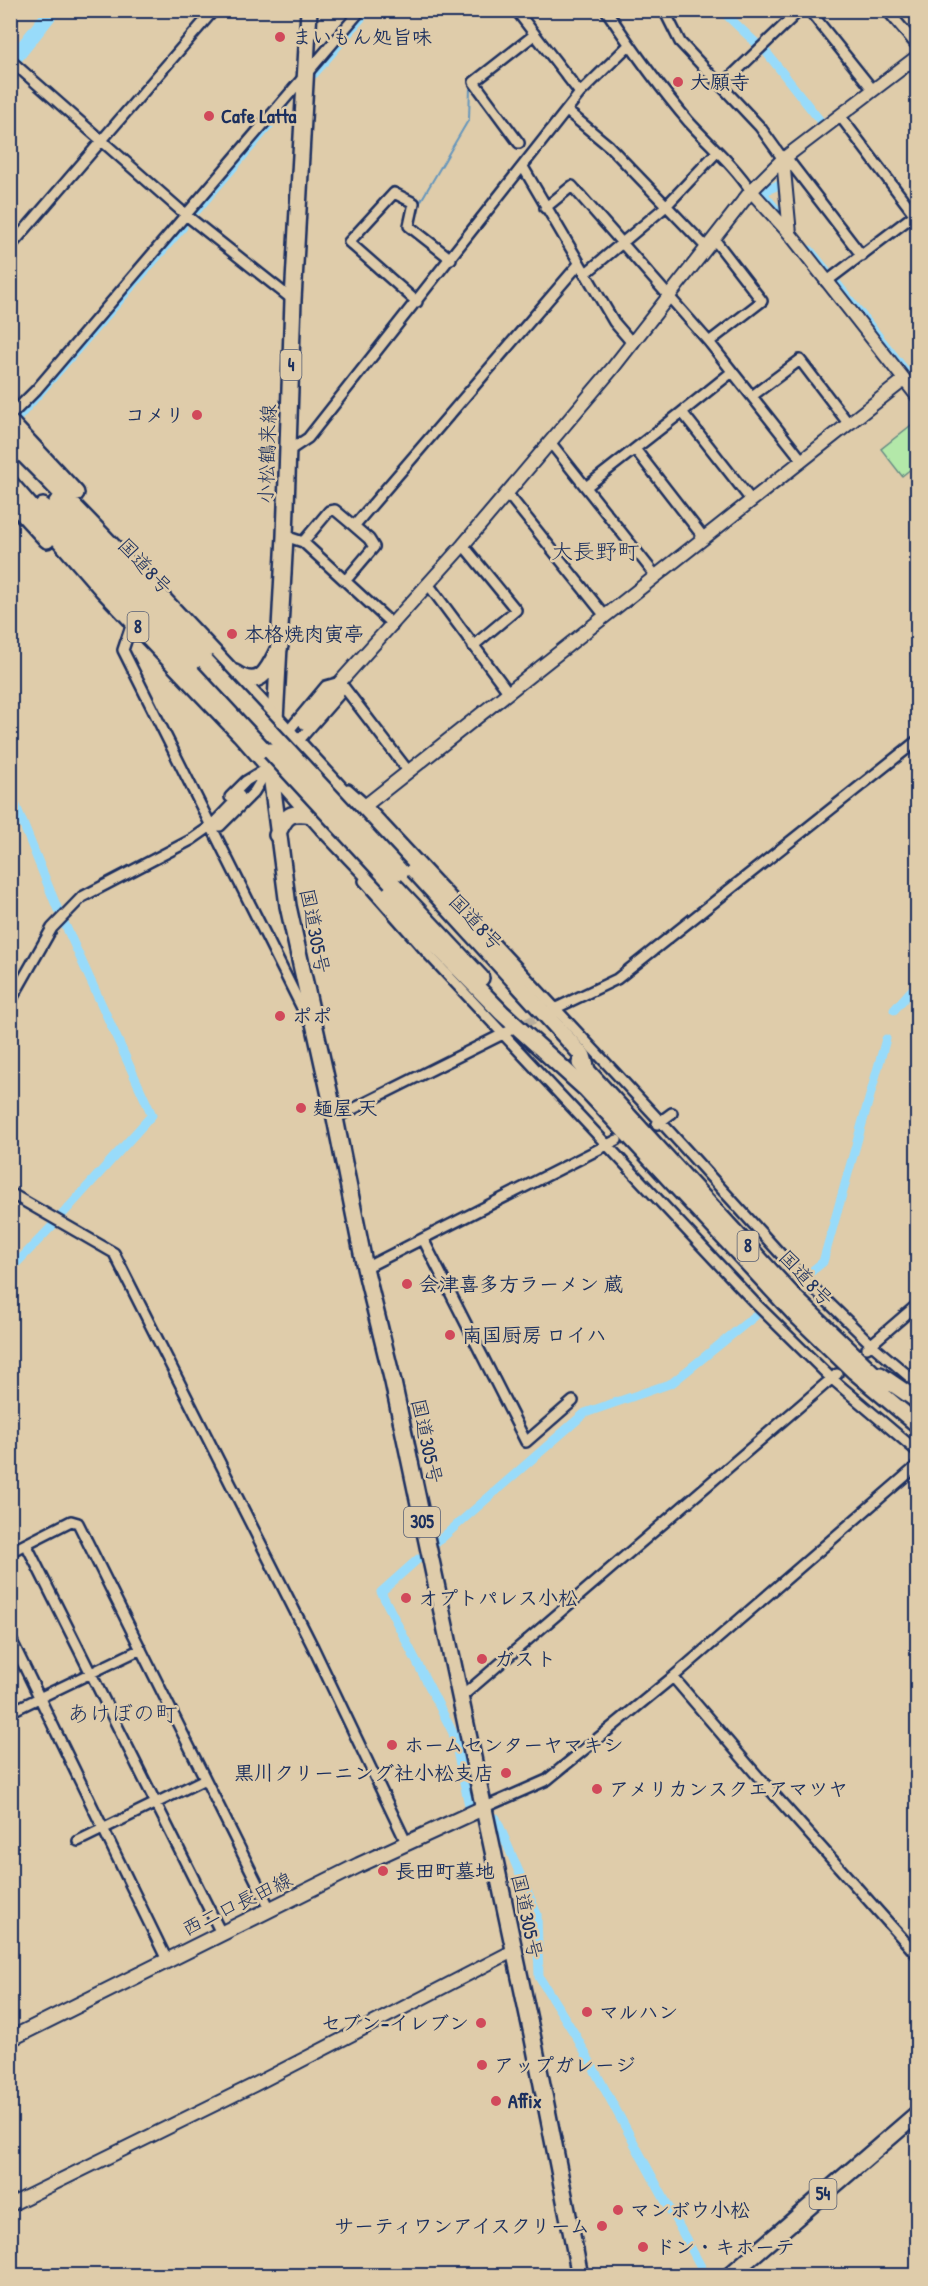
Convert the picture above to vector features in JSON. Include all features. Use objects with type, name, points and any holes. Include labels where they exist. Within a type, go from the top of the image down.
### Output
[{"type":"main road","name":"小松鶴来線","points":[[275,720],[285,537],[293,300],[309,10]]},
{"type":"main road","points":[[10,422],[205,631],[224,664],[243,678],[255,680],[262,676],[280,645]]},
{"type":"main road","name":"8","points":[[10,441],[109,541],[318,765],[583,1056],[587,1070]]},
{"type":"main road","name":"国道8号","points":[[10,452],[199,665],[793,1312],[854,1371],[918,1425]]},
{"type":"main road","name":"国道8号","points":[[10,471],[199,665]]},
{"type":"main road","name":"8","points":[[10,483],[102,589],[240,734],[337,842],[502,1013],[588,1091]]},
{"type":"main road","points":[[10,500],[217,721],[240,734]]},
{"type":"main road","name":"国道305号","points":[[275,720],[270,767],[288,906],[335,1118],[365,1268],[393,1382],[580,2276]]},
{"type":"main road","points":[[278,835],[284,820],[292,814],[312,815]]},
{"type":"main road","name":"国道8号","points":[[396,877],[587,1070],[796,1299],[864,1349],[918,1413]]},
{"type":"main road","name":"8","points":[[864,1349],[918,1401]]},
{"type":"main road","name":"8","points":[[854,1371],[862,1387],[918,1437]]},
{"type":"main road","name":"西二口長田線","points":[[10,2039],[406,1842],[483,1808]]},
{"type":"main road","name":"54","points":[[729,2276],[918,2113]]},
{"type":"street","points":[[10,248],[214,10]]},
{"type":"street","points":[[10,416],[36,390],[361,10]]},
{"type":"street","points":[[516,10],[580,93]]},
{"type":"street","points":[[606,10],[629,45],[687,120],[741,176],[751,191],[790,234],[918,397]]},
{"type":"street","points":[[664,10],[680,42],[760,127],[862,256]]},
{"type":"street","points":[[721,86],[800,10]]},
{"type":"street","points":[[809,10],[873,90]]},
{"type":"street","points":[[887,10],[918,47]]},
{"type":"street","points":[[519,143],[474,82],[534,35]]},
{"type":"street","points":[[287,452],[309,438],[580,93],[629,45]]},
{"type":"street","points":[[304,724],[464,545],[633,344],[751,191],[784,158],[918,56]]},
{"type":"street","points":[[10,60],[186,215],[293,300]]},
{"type":"street","points":[[567,111],[609,146],[665,207],[710,244],[762,301],[709,342]]},
{"type":"street","points":[[826,282],[916,214],[840,116]]},
{"type":"street","points":[[585,274],[665,207],[717,152]]},
{"type":"street","points":[[784,158],[790,234]]},
{"type":"street","points":[[523,167],[614,322],[633,344]]},
{"type":"street","points":[[545,208],[572,186],[709,342],[802,460]]},
{"type":"street","points":[[417,302],[349,242],[394,193],[414,203],[410,226],[451,259]]},
{"type":"street","points":[[354,526],[579,264]]},
{"type":"street","points":[[752,396],[800,360],[848,423]]},
{"type":"street","points":[[586,487],[732,372]]},
{"type":"street","points":[[366,805],[903,380]]},
{"type":"street","points":[[682,412],[751,500]]},
{"type":"street","points":[[550,442],[656,576]]},
{"type":"street","points":[[635,449],[704,537]]},
{"type":"street","points":[[507,493],[605,616]]},
{"type":"street","points":[[303,542],[329,511],[335,510],[369,538],[374,547],[346,580]]},
{"type":"street","points":[[285,537],[303,542],[393,625]]},
{"type":"street","points":[[464,545],[516,610],[473,646]]},
{"type":"street","points":[[428,584],[509,693]]},
{"type":"street","points":[[130,629],[123,650],[315,1032]]},
{"type":"street","points":[[211,826],[212,817],[246,781],[270,767],[297,743],[338,696],[340,682]]},
{"type":"street","points":[[270,767],[286,732],[326,686],[340,682]]},
{"type":"street","points":[[340,682],[409,772]]},
{"type":"street","points":[[552,1010],[617,979],[918,740]]},
{"type":"street","points":[[318,765],[366,805],[552,1010],[795,1270],[864,1349],[918,1384]]},
{"type":"street","points":[[10,1002],[52,928],[82,897],[191,840],[211,826],[240,796]]},
{"type":"street","points":[[337,842],[350,865],[612,1143],[755,1303],[918,1452]]},
{"type":"street","points":[[335,1118],[506,1033]]},
{"type":"street","points":[[658,1123],[672,1113]]},
{"type":"street","points":[[365,1268],[612,1143]]},
{"type":"street","points":[[10,1193],[114,1253],[309,1637],[406,1842]]},
{"type":"street","points":[[423,1239],[526,1442],[573,1401]]},
{"type":"street","points":[[864,1349],[918,1304]]},
{"type":"street","points":[[460,1698],[834,1376]]},
{"type":"street","points":[[483,1808],[547,1780],[673,1677],[918,1465]]},
{"type":"street","points":[[10,1552],[71,1521],[78,1523],[270,1909]]},
{"type":"street","points":[[26,1544],[221,1933]]},
{"type":"street","points":[[10,1637],[105,1828],[167,1960]]},
{"type":"street","points":[[12,1711],[141,1649]]},
{"type":"street","points":[[673,1677],[918,1956]]},
{"type":"street","points":[[78,1841],[206,1779]]},
{"type":"street","points":[[10,2205],[254,2085],[513,1951]]},
{"type":"green space","points":[[915,422],[917,425],[917,464],[902,476],[881,449]]},
{"type":"waterway","points":[[10,64],[53,10]]},
{"type":"waterway","points":[[314,74],[368,10]]},
{"type":"waterway","points":[[721,10],[756,43]]},
{"type":"waterway","points":[[767,53],[821,122]]},
{"type":"waterway","points":[[419,204],[469,119],[470,87]]},
{"type":"waterway","points":[[197,210],[284,108]]},
{"type":"waterway","points":[[776,186],[762,192],[781,215]]},
{"type":"waterway","points":[[16,420],[183,227]]},
{"type":"waterway","points":[[810,250],[826,270]]},
{"type":"waterway","points":[[835,281],[905,370]]},
{"type":"waterway","points":[[913,380],[918,386]]},
{"type":"waterway","points":[[10,791],[58,910]]},
{"type":"waterway","points":[[60,1217],[152,1115],[63,920]]},
{"type":"waterway","points":[[894,1010],[918,983]]},
{"type":"waterway","points":[[807,1275],[823,1262],[886,1039]]},
{"type":"waterway","points":[[10,1270],[54,1224]]},
{"type":"waterway","points":[[435,1544],[585,1413],[672,1383],[755,1316]]},
{"type":"waterway","points":[[418,1559],[381,1592],[453,1733],[469,1805]]},
{"type":"waterway","points":[[496,1818],[537,1914],[539,1977],[576,2036],[706,2276]]},
{"type":"tunnel","points":[[240,796],[259,775]]},
{"type":"tunnel","points":[[514,1029],[548,1012]]},
{"type":"place","name":"まいもん処旨味","points":[[280,37]]},
{"type":"place","name":"大願寺","points":[[678,82]]},
{"type":"place","name":"Cafe Latta","points":[[209,116]]},
{"type":"place","name":"コメリ","points":[[197,415]]},
{"type":"place","name":"本格焼肉寅亭","points":[[232,634]]},
{"type":"place","name":"ポポ","points":[[280,1016]]},
{"type":"place","name":"麺屋 天","points":[[301,1108]]},
{"type":"place","name":"会津喜多方ラーメン 蔵","points":[[407,1284]]},
{"type":"place","name":"南国厨房 ロイハ","points":[[450,1335]]},
{"type":"place","name":"オプトパレス小松","points":[[406,1598]]},
{"type":"place","name":"ガスト","points":[[482,1659]]},
{"type":"place","name":"ホームセンターヤマキシ","points":[[392,1745]]},
{"type":"place","name":"黒川クリーニング社小松支店","points":[[506,1773]]},
{"type":"place","name":"アメリカンスクエアマツヤ","points":[[597,1789]]},
{"type":"place","name":"長田町墓地","points":[[383,1871]]},
{"type":"place","name":"マルハン","points":[[587,2012]]},
{"type":"place","name":"セブン-イレブン","points":[[481,2023]]},
{"type":"place","name":"アップガレージ","points":[[482,2065]]},
{"type":"place","name":"Affix","points":[[496,2101]]},
{"type":"place","name":"マンボウ小松","points":[[618,2210]]},
{"type":"place","name":"サーティワンアイスクリーム","points":[[602,2226]]},
{"type":"place","name":"ドン・キホーテ","points":[[643,2247]]},
{"type":"district","name":"大長野町","points":[[595,551]]},
{"type":"district","name":"あけぼの町","points":[[122,1713]]}]
